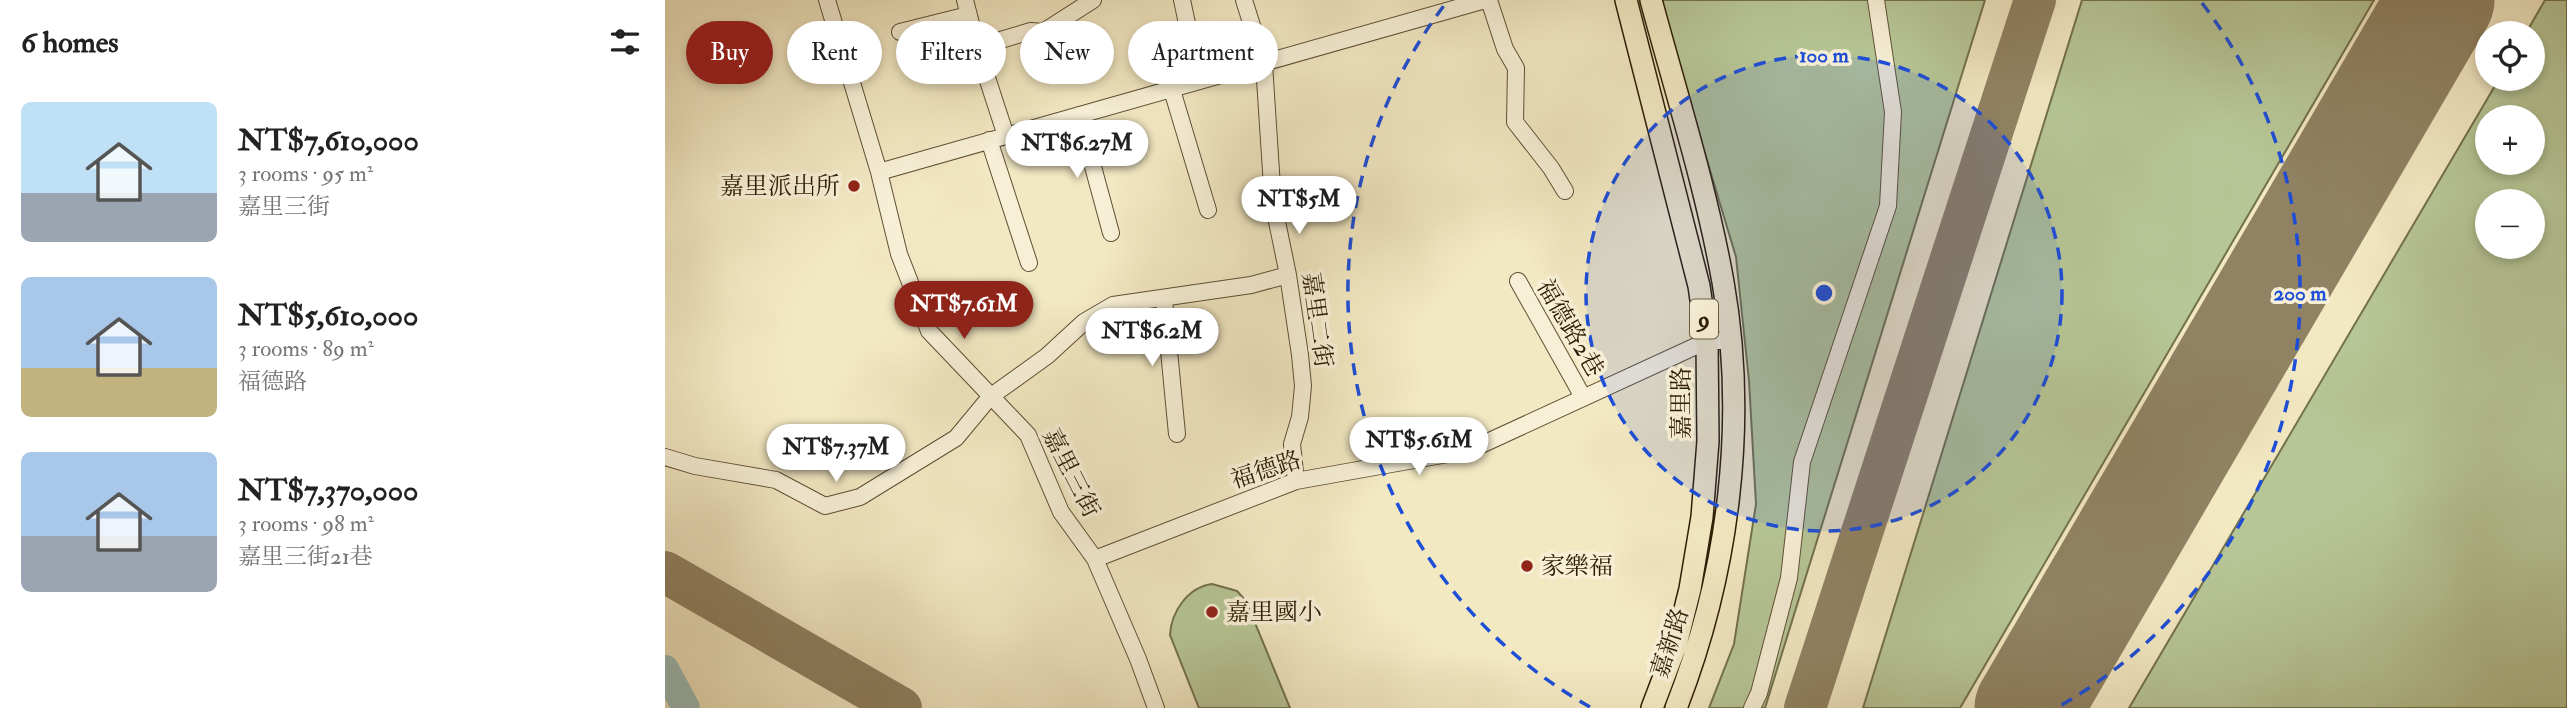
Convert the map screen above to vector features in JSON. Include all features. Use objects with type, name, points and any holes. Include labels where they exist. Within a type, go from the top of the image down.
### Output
[{"type":"main road","name":"嘉里路","points":[[1626,0],[1699,286],[1707,341],[1708,441],[1702,517],[1690,589],[1676,645]]},
{"type":"main road","name":"嘉里路","points":[[1651,0],[1712,234],[1723,283],[1730,341],[1733,400],[1731,467],[1721,552],[1713,593]]},
{"type":"main road","name":"嘉新路","points":[[1676,708],[1694,663],[1713,593]]},
{"type":"main road","name":"嘉新路","points":[[1652,708],[1676,645]]},
{"type":"street","name":"嘉里三街","points":[[827,0],[879,172],[899,254],[929,331],[1028,435],[1061,512],[1095,559],[1156,708]]},
{"type":"street","points":[[1006,38],[1031,31],[1042,32],[1093,0]]},
{"type":"street","points":[[1182,0],[1186,21]]},
{"type":"street","name":"嘉里二街","points":[[1244,0],[1251,21]]},
{"type":"street","points":[[1752,708],[1759,693],[1789,578],[1802,462],[1888,206],[1893,112],[1876,0]]},
{"type":"street","points":[[1278,60],[1481,1],[1516,68],[1515,122],[1552,168],[1565,191]]},
{"type":"street","points":[[931,21],[967,8]]},
{"type":"street","points":[[989,84],[1006,136]]},
{"type":"street","points":[[879,172],[1188,84]]},
{"type":"street","name":"嘉里二街","points":[[1265,84],[1273,202],[1288,275],[1303,386],[1300,417],[1292,444],[1296,481]]},
{"type":"street","points":[[1172,90],[1208,210]]},
{"type":"street","points":[[1079,115],[1111,233]]},
{"type":"street","points":[[989,140],[1028,263]]},
{"type":"street","points":[[665,457],[695,466],[776,480],[825,506],[860,497],[956,438],[990,397],[1047,356],[1084,322],[1113,305],[1251,285],[1288,275]]},
{"type":"street","name":"福德路2巷","points":[[1518,282],[1583,397]]},
{"type":"street","points":[[1164,299],[1177,434]]},
{"type":"street","name":"福德路","points":[[1095,559],[1296,481],[1470,450],[1707,341],[1730,341]]},
{"type":"green space","points":[[1659,0],[1985,0],[1765,708],[1709,708],[1734,644],[1756,504],[1749,381],[1736,257]]},
{"type":"green space","points":[[2082,0],[2374,0],[1960,708],[1863,708]]},
{"type":"green space","points":[[2545,0],[2567,0],[2567,708],[2129,708],[2475,120],[2475,175],[2545,175],[2545,105],[2484,105],[2492,91],[2545,91],[2545,21],[2533,21]]},
{"type":"green space","points":[[1212,584],[1237,591],[1246,601],[1290,708],[1199,708],[1170,635],[1171,626],[1182,602],[1195,590]]},
{"type":"waterway","points":[[665,669],[686,708]]},
{"type":"taxiway","points":[[1805,708],[2035,0]]},
{"type":"taxiway","points":[[665,572],[901,708]]},
{"type":"runway","points":[[2028,708],[2441,0]]},
{"type":"place","name":"嘉里派出所","points":[[854,186]]},
{"type":"place","name":"家樂福","points":[[1527,566]]},
{"type":"place","name":"嘉里國小","points":[[1212,612]]}]
